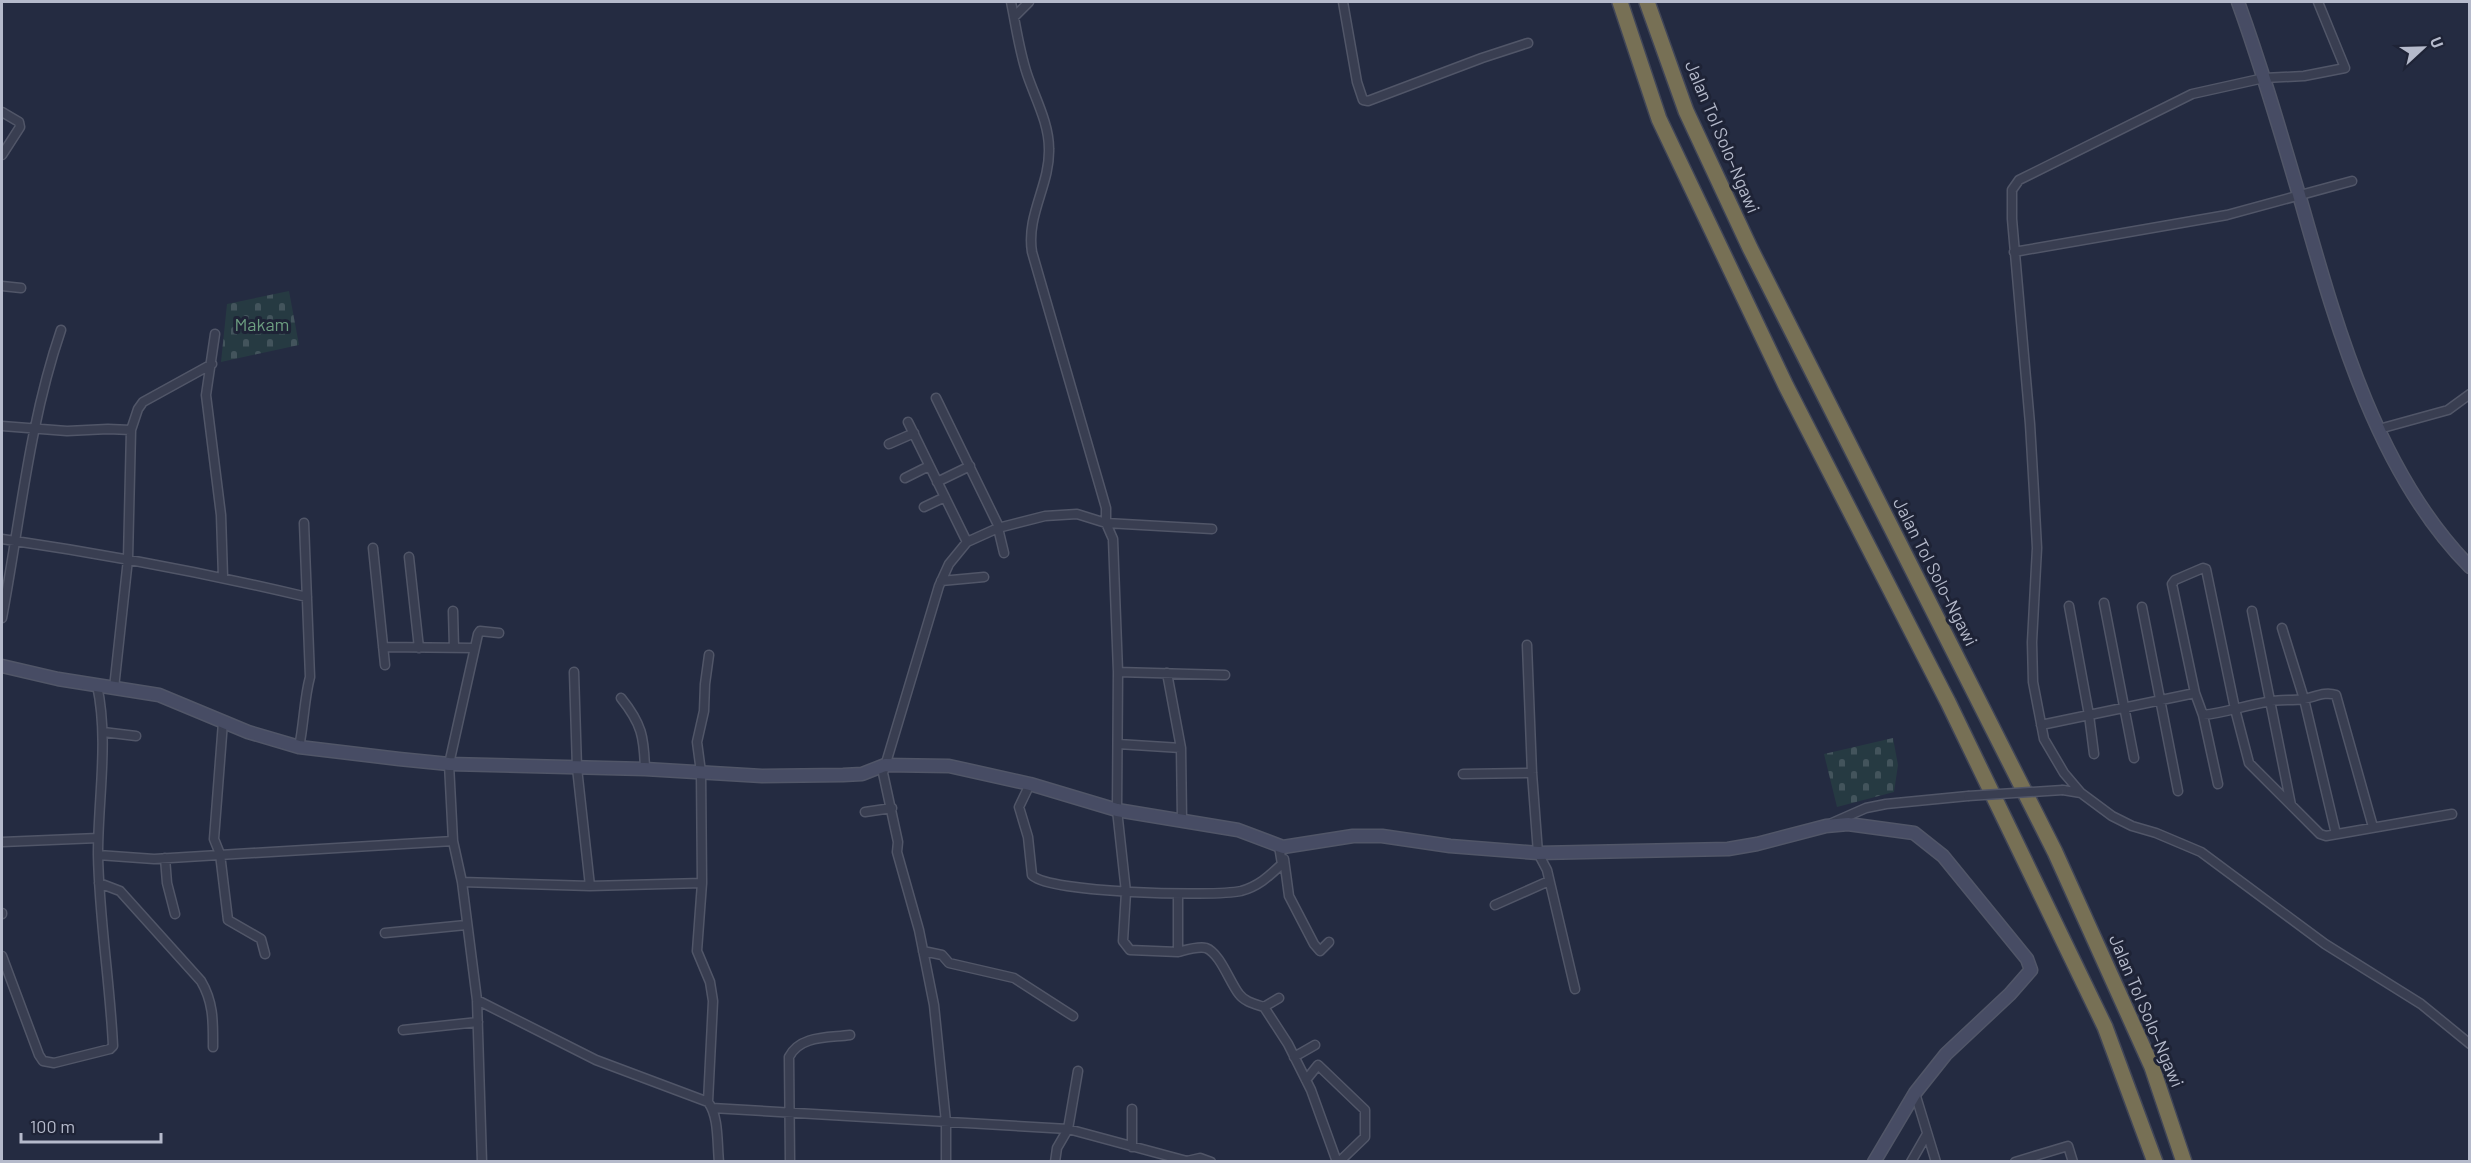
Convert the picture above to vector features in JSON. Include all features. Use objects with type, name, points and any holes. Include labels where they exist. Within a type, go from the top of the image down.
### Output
[{"type":"highway","points":[[1620,2],[1659,119],[1786,386],[1948,702],[2105,1027],[2154,1161]]},
{"type":"highway","name":"Jalan Tol Solo–Ngawi","points":[[1647,2],[1686,111],[1750,248],[2055,852],[2152,1067],[2184,1161]]},
{"type":"street","points":[[1011,2],[1026,72],[1043,120],[1049,146],[1049,168],[1032,223],[1032,252],[1106,508],[1106,523],[1113,539],[1118,672],[1117,810],[1126,892],[1123,941],[1126,948],[1130,950],[1178,952],[1204,948],[1209,950],[1240,996],[1264,1007],[1306,1080],[1338,1161],[1365,1137],[1365,1110],[1318,1065],[1306,1080]]},
{"type":"street","points":[[1014,17],[1029,2]]},
{"type":"street","points":[[1343,2],[1359,88],[1363,99],[1368,101],[1482,58],[1528,44]]},
{"type":"street","points":[[2238,2],[2264,78],[2343,342],[2397,469],[2416,501],[2454,552],[2469,567]]},
{"type":"street","points":[[2318,2],[2345,68],[2304,76],[2264,78],[2192,94],[2019,180],[2012,190],[2014,252],[2032,447],[2037,548],[2032,682],[2041,725],[2050,752],[2081,793],[2112,816],[2132,826],[2156,833],[2201,852],[2325,944],[2421,1004],[2469,1044]]},
{"type":"street","points":[[2,112],[18,122],[20,127],[2,155]]},
{"type":"street","points":[[2014,252],[2216,217],[2300,197],[2352,181]]},
{"type":"street","points":[[2,286],[21,288]]},
{"type":"street","points":[[2,618],[35,427],[48,367],[61,330]]},
{"type":"street","points":[[215,334],[206,395],[221,516],[223,577]]},
{"type":"street","points":[[114,688],[128,559],[131,430],[138,409],[143,402],[212,364]]},
{"type":"street","points":[[2379,429],[2448,410],[2469,394]]},
{"type":"street","points":[[936,398],[998,527],[1004,553]]},
{"type":"street","points":[[908,422],[966,542]]},
{"type":"street","points":[[2,426],[67,431],[131,430]]},
{"type":"street","points":[[889,444],[914,433]]},
{"type":"street","points":[[905,478],[929,466]]},
{"type":"street","points":[[937,482],[970,466]]},
{"type":"street","points":[[924,507],[945,497]]},
{"type":"street","points":[[946,1161],[946,1122],[934,1005],[923,951],[897,852],[898,842],[892,808],[883,773],[941,580],[949,564],[966,542],[998,527],[1061,514],[1077,514],[1106,523],[1212,529]]},
{"type":"street","points":[[299,747],[306,709],[306,689],[310,677],[304,523]]},
{"type":"street","points":[[2,539],[223,577],[307,597]]},
{"type":"street","points":[[372,548],[385,664]]},
{"type":"street","points":[[409,557],[419,648]]},
{"type":"street","points":[[2218,784],[2203,715],[2195,693],[2172,584],[2175,580],[2205,568],[2235,709],[2250,766],[2322,835],[2452,814]]},
{"type":"street","points":[[941,580],[984,577]]},
{"type":"street","points":[[2104,603],[2134,758]]},
{"type":"street","points":[[2069,606],[2094,754]]},
{"type":"street","points":[[2142,607],[2178,790]]},
{"type":"street","points":[[2252,611],[2291,806]]},
{"type":"street","points":[[453,612],[454,648]]},
{"type":"street","points":[[2283,628],[2304,699],[2336,834]]},
{"type":"street","points":[[482,1161],[477,1000],[462,882],[453,841],[449,764],[474,648],[480,631],[499,633]]},
{"type":"street","points":[[1527,645],[1538,853],[1547,870],[1575,989]]},
{"type":"street","points":[[383,647],[474,648]]},
{"type":"street","points":[[709,656],[705,684],[705,711],[697,742],[701,772],[702,883],[698,951],[710,982],[713,1001],[710,1105],[719,1161]]},
{"type":"street","points":[[2,666],[97,686],[159,695],[248,732],[299,747],[449,764],[645,769],[762,776],[862,774],[885,765],[949,766],[1030,784],[1117,810],[1238,830],[1281,846],[1353,836],[1382,836],[1450,846],[1538,853],[1728,849],[1826,826],[1848,824],[1914,833],[1943,856],[2030,964],[2031,970],[2029,975],[1946,1054],[1915,1093],[1874,1161]]},
{"type":"street","points":[[574,672],[577,768],[590,886]]},
{"type":"street","points":[[1118,672],[1225,675]]},
{"type":"street","points":[[1167,674],[1181,748],[1182,819]]},
{"type":"street","points":[[2,956],[39,1055],[43,1060],[54,1063],[110,1049],[113,1046],[99,883],[103,713],[97,686]]},
{"type":"street","points":[[2041,725],[2195,693]]},
{"type":"street","points":[[2203,715],[2269,701],[2304,699],[2328,693],[2336,695],[2373,827]]},
{"type":"street","points":[[621,698],[635,717],[644,740],[645,769]]},
{"type":"street","points":[[223,722],[214,839],[220,854],[225,923],[261,939],[265,954]]},
{"type":"street","points":[[103,732],[136,736]]},
{"type":"street","points":[[1119,744],[1181,748]]},
{"type":"street","points":[[1463,774],[1532,772]]},
{"type":"street","points":[[1030,784],[1019,807],[1028,837],[1029,863],[1034,878],[1045,883],[1126,892],[1178,894],[1238,892],[1254,887],[1282,864],[1281,846]]},
{"type":"street","points":[[1826,826],[1866,808],[1923,799],[2063,790],[2081,793]]},
{"type":"street","points":[[865,812],[892,808]]},
{"type":"street","points":[[2,842],[99,838]]},
{"type":"street","points":[[98,855],[165,858],[453,841]]},
{"type":"street","points":[[1281,846],[1289,896],[1317,949],[1320,951],[1329,942]]},
{"type":"street","points":[[165,858],[167,883],[175,914]]},
{"type":"street","points":[[462,882],[590,886],[702,883]]},
{"type":"street","points":[[1495,905],[1549,882]]},
{"type":"street","points":[[99,883],[120,891],[201,981],[212,1006],[213,1047]]},
{"type":"street","points":[[1178,894],[1178,952]]},
{"type":"street","points":[[385,933],[466,926]]},
{"type":"street","points":[[923,951],[942,955],[949,963],[1014,978],[1073,1016]]},
{"type":"street","points":[[1264,1007],[1280,998]]},
{"type":"street","points":[[477,1000],[596,1060],[710,1105],[790,1113],[1068,1129],[1187,1161],[1200,1158],[1211,1161]]},
{"type":"street","points":[[403,1030],[478,1022]]},
{"type":"street","points":[[790,1161],[789,1057],[793,1049],[807,1041],[850,1035]]},
{"type":"street","points":[[1294,1057],[1315,1045]]},
{"type":"street","points":[[1054,1161],[1057,1148],[1068,1129],[1078,1071]]},
{"type":"street","points":[[1915,1093],[1935,1161]]},
{"type":"street","points":[[1132,1109],[1132,1148]]},
{"type":"street","points":[[1911,1161],[1927,1134]]},
{"type":"street","points":[[2015,1161],[2039,1158],[2068,1146],[2073,1161]]},
{"type":"green space","name":"Makam","points":[[289,291],[299,345],[221,362],[227,304]]},
{"type":"green space","points":[[1893,738],[1898,765],[1894,792],[1837,807],[1824,754]]}]
